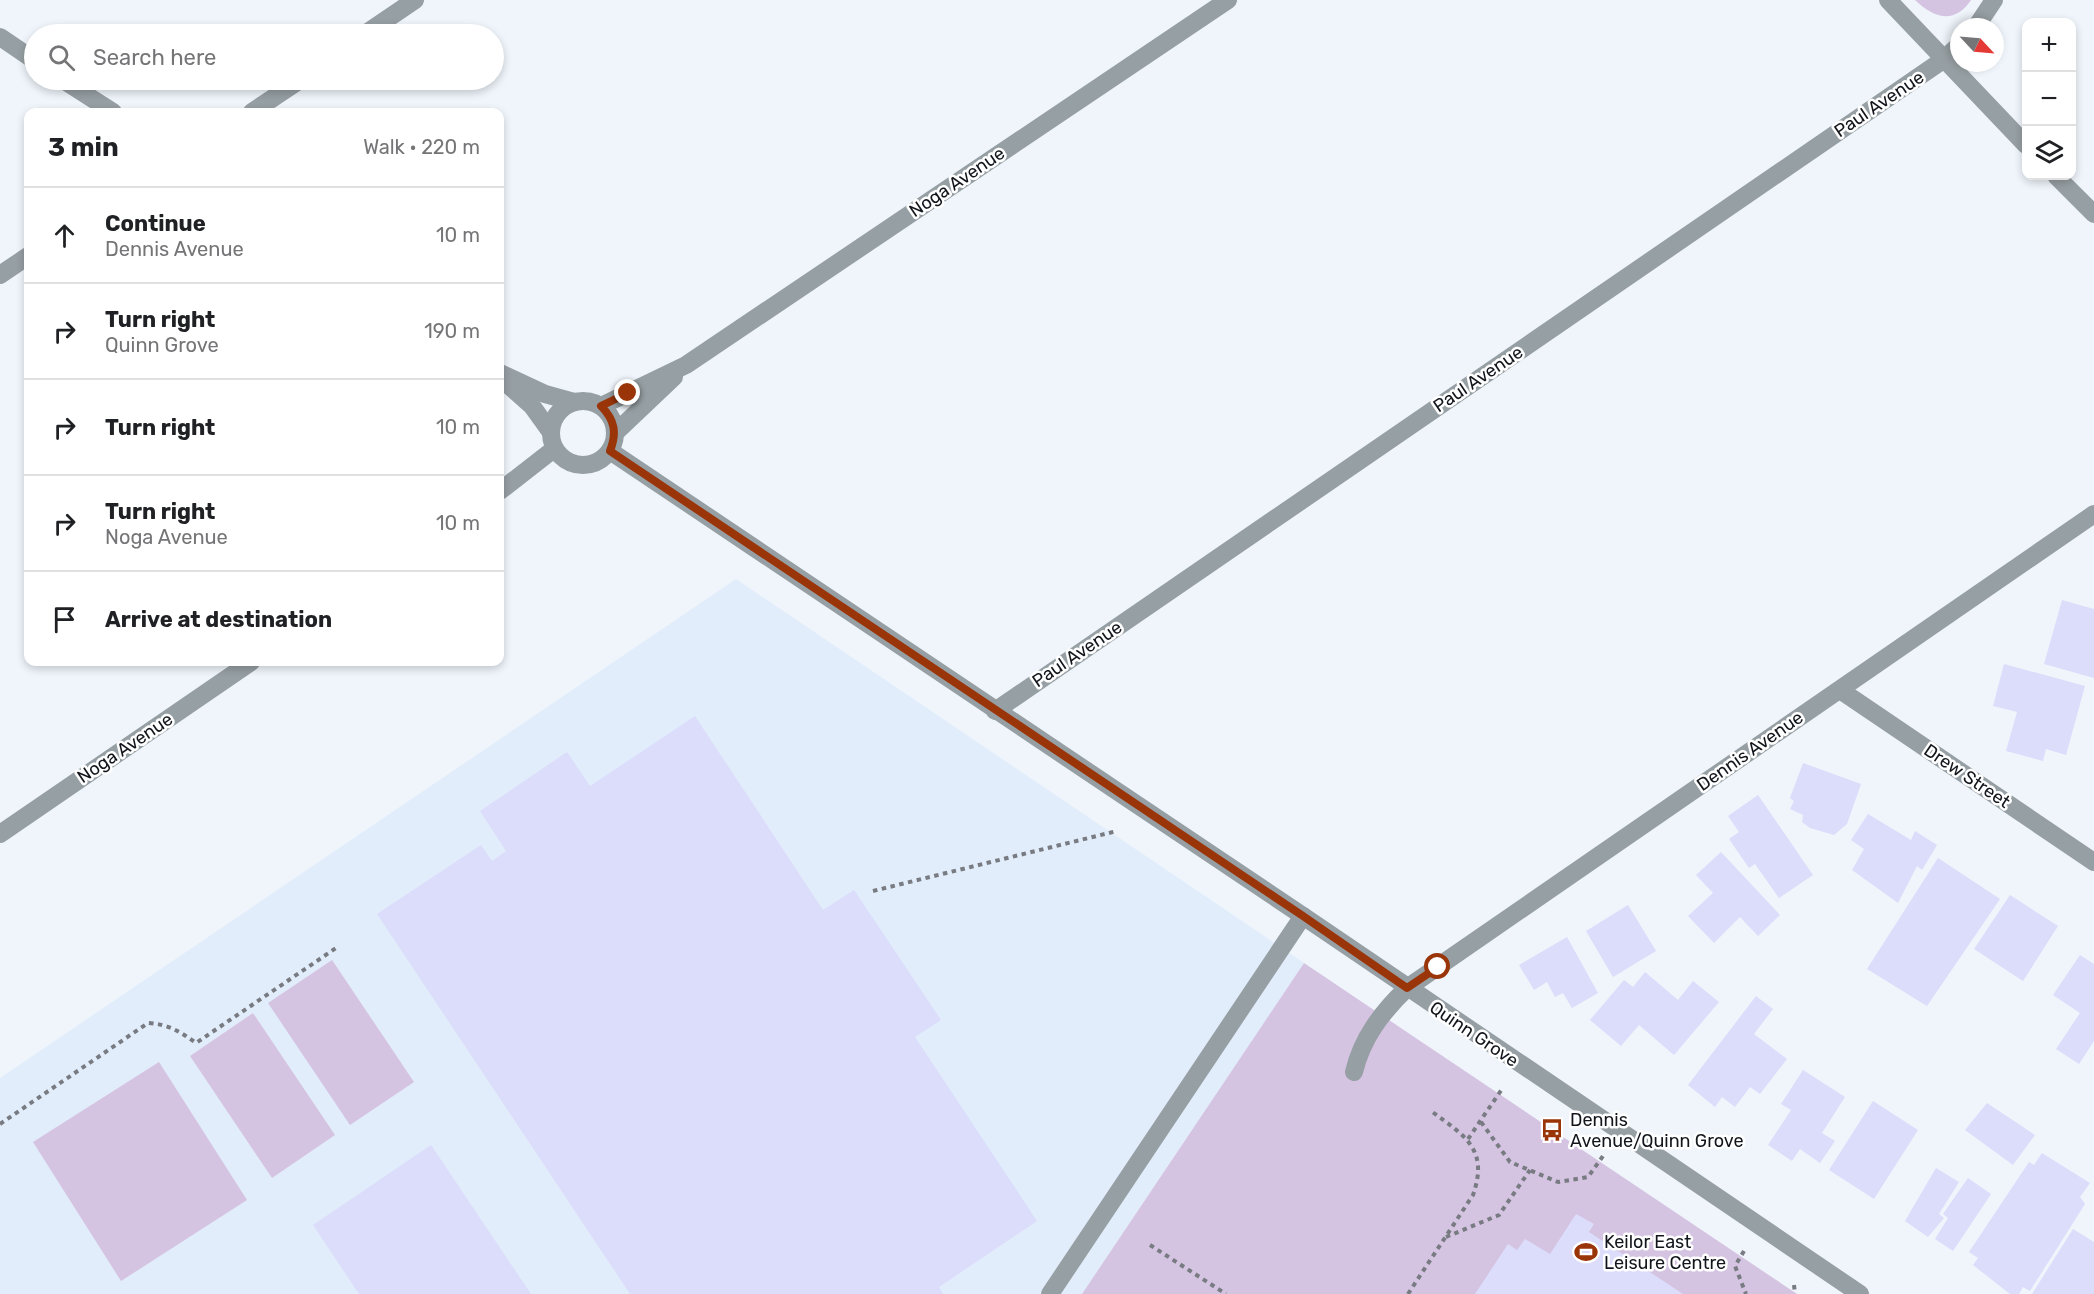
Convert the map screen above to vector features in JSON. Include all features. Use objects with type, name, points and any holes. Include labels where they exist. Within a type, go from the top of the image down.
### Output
[{"type":"street","points":[[380,24],[415,0]]},
{"type":"street","name":"Noga Avenue","points":[[601,406],[686,365],[1228,0]]},
{"type":"street","points":[[1888,0],[2022,141]]},
{"type":"street","points":[[1982,18],[1994,0]]},
{"type":"street","points":[[0,37],[24,53]]},
{"type":"street","name":"Paul Avenue","points":[[995,711],[1950,54]]},
{"type":"street","points":[[78,90],[106,108]]},
{"type":"street","points":[[258,108],[285,90]]},
{"type":"street","points":[[2060,180],[2094,214]]},
{"type":"street","points":[[0,275],[24,259]]},
{"type":"street","name":"Noga Avenue","points":[[613,442],[686,365]]},
{"type":"street","points":[[504,377],[545,394],[601,406],[614,423],[613,442],[602,459],[582,466],[561,458],[532,406],[504,379]]},
{"type":"street","points":[[504,487],[552,440],[558,413],[574,402]]},
{"type":"street","name":"Quinn Grove","points":[[613,442],[995,711],[1303,916],[1860,1294]]},
{"type":"street","name":"Dennis Avenue","points":[[1354,1072],[1360,1050],[1372,1028],[1389,1005],[1407,988],[2094,514]]},
{"type":"street","name":"Noga Avenue","points":[[0,834],[245,666]]},
{"type":"street","name":"Drew Street","points":[[1840,690],[2094,862]]},
{"type":"street","points":[[1050,1294],[1303,916]]},
{"type":"path","points":[[873,891],[1117,831]]},
{"type":"path","points":[[0,1124],[148,1023],[163,1024],[181,1032],[196,1043],[339,946]]},
{"type":"path","points":[[1468,1139],[1502,1089]]},
{"type":"path","points":[[1408,1294],[1473,1196],[1479,1177],[1478,1160],[1468,1139],[1431,1111]]},
{"type":"path","points":[[1481,1122],[1510,1162],[1558,1182],[1588,1177],[1603,1156]]},
{"type":"path","points":[[1446,1237],[1499,1215],[1530,1170]]},
{"type":"path","points":[[1150,1245],[1226,1294]]},
{"type":"path","points":[[1744,1251],[1735,1266],[1746,1294]]},
{"type":"path","points":[[1794,1285],[1795,1294]]},
{"type":"shaded area","points":[[1915,0],[1971,0],[1958,13],[1944,16],[1929,11]]},
{"type":"shaded area","points":[[736,579],[1304,963],[1082,1294],[0,1294],[0,1078]]},
{"type":"shaded area","points":[[332,960],[414,1082],[350,1125],[268,1003]]},
{"type":"shaded area","points":[[1304,963],[1797,1294],[1082,1294]]},
{"type":"shaded area","points":[[253,1013],[335,1135],[272,1178],[190,1056]]},
{"type":"shaded area","points":[[159,1062],[247,1200],[121,1281],[33,1142]]},
{"type":"building","points":[[2062,600],[2094,609],[2094,678],[2044,664]]},
{"type":"building","points":[[2004,664],[2085,686],[2066,755],[2046,749],[2043,761],[2006,751],[2017,712],[1993,706]]},
{"type":"building","points":[[695,716],[823,910],[854,890],[941,1020],[915,1037],[1037,1221],[939,1287],[943,1294],[630,1294],[377,914],[481,845],[492,861],[506,851],[480,811],[567,752],[590,786]]},
{"type":"building","points":[[1803,763],[1861,784],[1847,824],[1834,835],[1810,828],[1802,822],[1803,815],[1790,809],[1794,801],[1790,798]]},
{"type":"building","points":[[1758,795],[1813,875],[1779,898],[1755,864],[1749,868],[1729,839],[1739,832],[1728,816]]},
{"type":"building","points":[[1868,814],[1911,840],[1915,831],[1937,845],[1922,870],[1917,866],[1898,903],[1852,870],[1864,849],[1851,840]]},
{"type":"building","points":[[1721,852],[1780,915],[1758,936],[1740,917],[1714,943],[1688,916],[1713,893],[1696,875]]},
{"type":"building","points":[[1938,858],[2000,899],[1927,1006],[1867,969]]},
{"type":"building","points":[[2010,895],[2058,926],[2023,981],[1974,949]]},
{"type":"building","points":[[1628,905],[1656,951],[1613,977],[1586,931]]},
{"type":"building","points":[[1567,937],[1598,993],[1572,1008],[1563,993],[1555,997],[1547,982],[1534,990],[1519,965]]},
{"type":"building","points":[[2080,955],[2094,964],[2094,1041],[2079,1064],[2056,1049],[2080,1013],[2053,995]]},
{"type":"building","points":[[1645,972],[1678,1000],[1693,981],[1719,1002],[1674,1055],[1639,1025],[1621,1046],[1590,1020],[1624,980],[1633,987]]},
{"type":"building","points":[[1756,996],[1773,1009],[1754,1034],[1787,1059],[1760,1094],[1750,1087],[1735,1107],[1722,1097],[1715,1107],[1688,1085]]},
{"type":"building","points":[[1803,1070],[1845,1097],[1822,1133],[1835,1141],[1820,1163],[1800,1149],[1792,1161],[1768,1145],[1791,1110],[1781,1104]]},
{"type":"building","points":[[1873,1101],[1918,1130],[1874,1199],[1829,1170]]},
{"type":"building","points":[[1987,1103],[2035,1135],[2013,1165],[1965,1130]]},
{"type":"building","points":[[431,1145],[531,1294],[359,1294],[313,1225]]},
{"type":"building","points":[[2042,1153],[2090,1183],[2080,1197],[2085,1204],[2030,1291],[2023,1287],[2019,1294],[2010,1294],[1973,1265],[1978,1258],[1969,1252],[2029,1162],[2034,1165]]},
{"type":"building","points":[[1936,1168],[1959,1182],[1939,1214],[1944,1218],[1928,1237],[1905,1221]]},
{"type":"building","points":[[1968,1178],[1991,1194],[1953,1251],[1935,1239],[1948,1218],[1943,1214]]},
{"type":"building","name":"Keilor East Leisure Centre","points":[[1576,1214],[1594,1224],[1589,1232],[1683,1294],[1475,1294],[1508,1244],[1517,1250],[1525,1239],[1550,1254]]},
{"type":"building","points":[[2073,1229],[2094,1242],[2094,1294],[2032,1294]]},
{"type":"place","name":"Dennis Avenue/Quinn Grove","points":[[1552,1130]]},
{"type":"place","name":"Keilor East Leisure Centre","points":[[1586,1252]]},
{"type":"route","points":[[628,393],[601,406],[614,423],[614,442],[610,451],[1407,988],[1438,967]]}]
